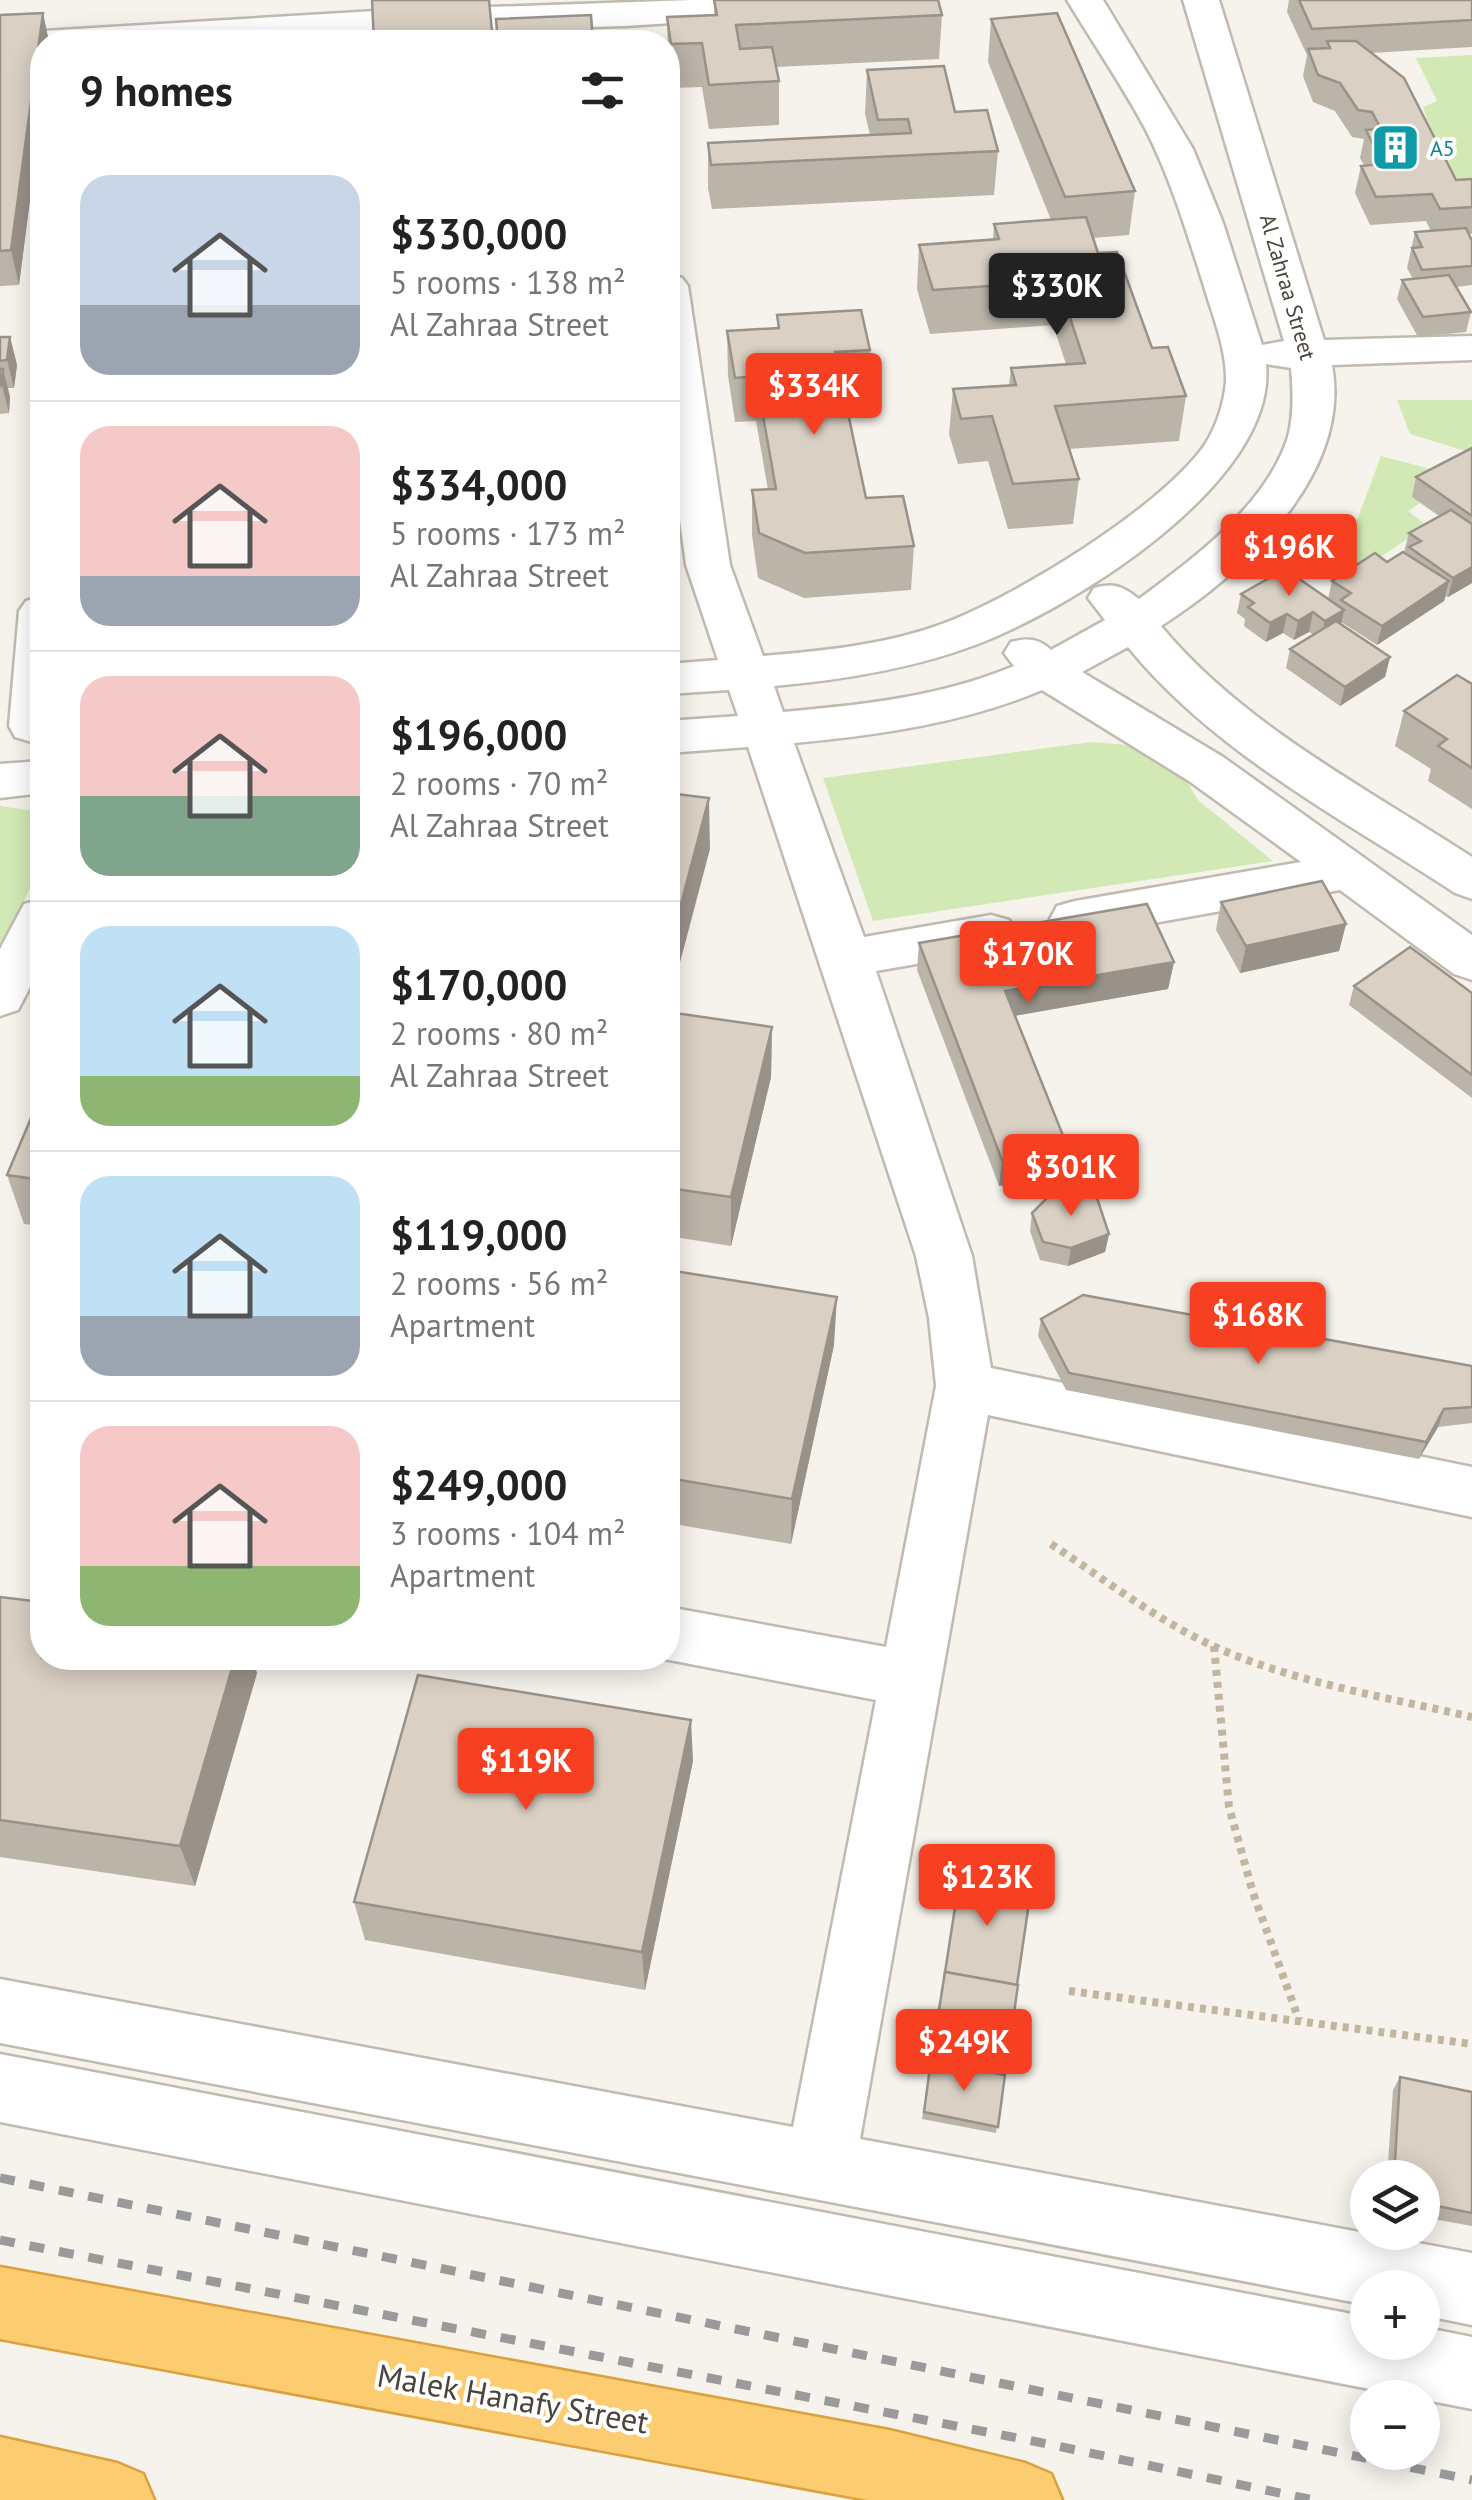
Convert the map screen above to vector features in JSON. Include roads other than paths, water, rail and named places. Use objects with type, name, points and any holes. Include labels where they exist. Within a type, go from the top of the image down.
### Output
[{"type":"highway","name":"Malek Hanafy Street","points":[[0,2303],[889,2467],[1024,2500]]},
{"type":"highway","points":[[0,2474],[117,2500]]},
{"type":"street","points":[[117,30],[344,0]]},
{"type":"street","points":[[132,30],[375,11],[626,19],[860,0]]},
{"type":"street","points":[[680,677],[747,673],[902,649],[992,620],[1081,571],[1187,492],[1215,464],[1234,432],[1246,393],[1246,355],[1211,245],[1174,148],[1085,0]]},
{"type":"street","name":"Al Zahraa Street","points":[[680,737],[876,718],[956,703],[1049,673],[1136,622],[1220,560],[1281,490],[1306,448],[1315,408],[1308,353],[1201,0]]},
{"type":"street","points":[[1174,148],[1244,144]]},
{"type":"street","points":[[1246,355],[1472,348]]},
{"type":"street","points":[[680,370],[708,566],[846,958],[944,1256],[965,1386],[820,2168]]},
{"type":"street","points":[[1081,571],[1136,622],[1182,677],[1228,714],[1472,881]]},
{"type":"street","points":[[992,620],[1049,673],[1206,769],[1472,961]]},
{"type":"street","points":[[25,726],[30,692]]},
{"type":"street","points":[[0,781],[30,778]]},
{"type":"street","points":[[846,958],[1345,872]]},
{"type":"street","points":[[0,998],[30,940]]},
{"type":"street","points":[[965,1386],[1472,1492]]},
{"type":"street","points":[[680,1636],[912,1679]]},
{"type":"street","points":[[0,2011],[1472,2289]]},
{"type":"street","points":[[0,2088],[1472,2373]]},
{"type":"railway","points":[[0,2178],[1472,2480]]},
{"type":"railway","points":[[0,2240],[1038,2442],[1313,2500]]},
{"type":"place","name":"A5","points":[[1395,148]]}]
